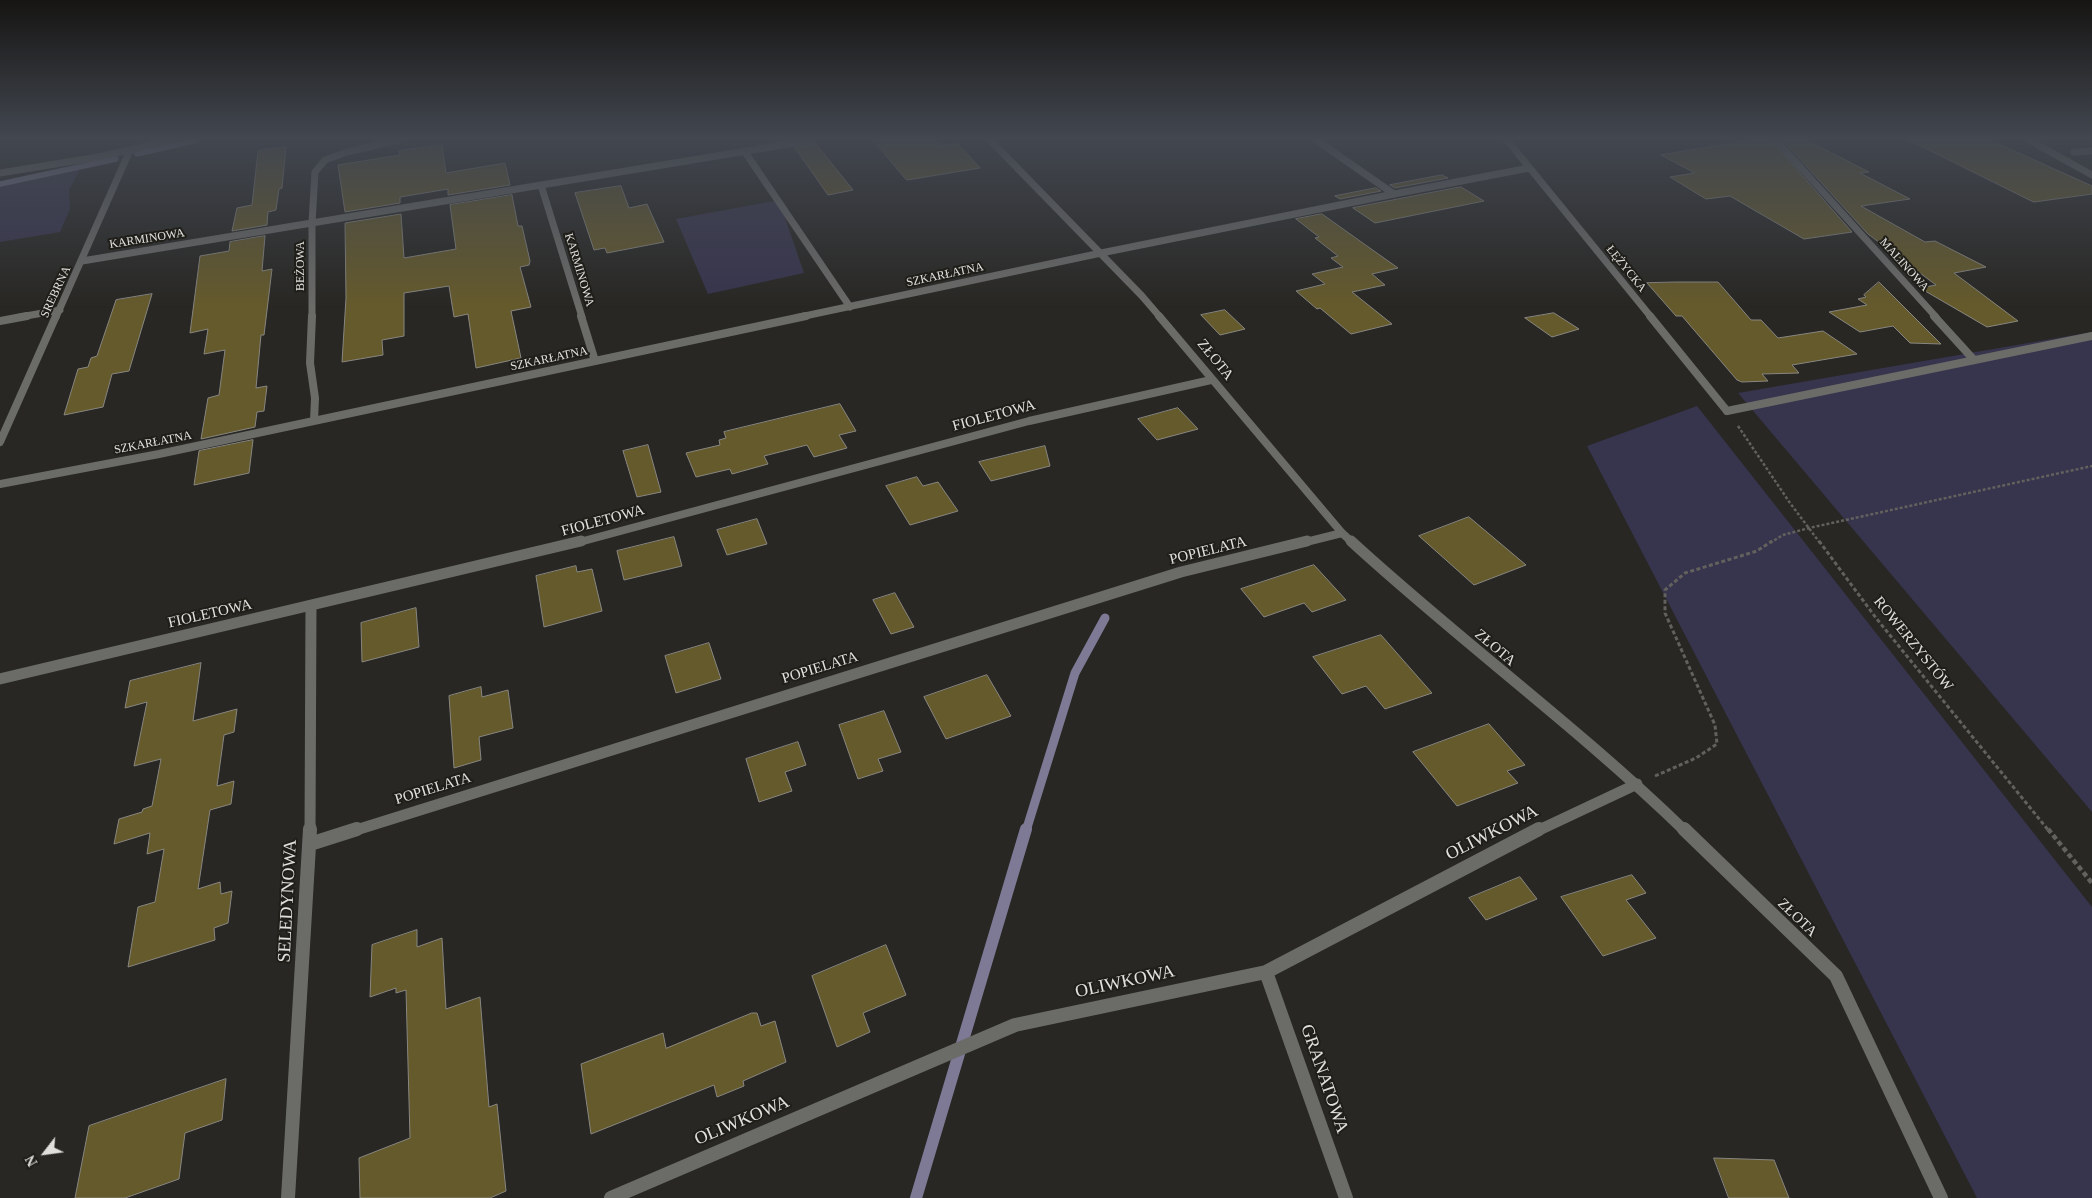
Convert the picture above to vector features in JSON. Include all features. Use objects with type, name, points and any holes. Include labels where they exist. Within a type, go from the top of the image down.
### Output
[{"type":"street","name":"SREBRNA","points":[[0,442],[110,196]]},
{"type":"street","name":"BEŻOWA","points":[[314,196],[310,363],[315,398],[314,421]]},
{"type":"street","name":"KARMINOWA","points":[[82,261],[475,196]]},
{"type":"street","name":"KARMINOWA","points":[[544,196],[595,361]]},
{"type":"street","points":[[775,196],[850,307]]},
{"type":"street","name":"ZŁOTA","points":[[1045,196],[1101,253],[1167,325],[1342,533],[1413,598],[1637,784],[1836,976],[1941,1198]]},
{"type":"street","name":"SZKARŁATNA","points":[[0,484],[159,454],[1101,253],[1385,196]]},
{"type":"street","name":"ŁĘŻYCKA","points":[[1552,196],[1727,411]]},
{"type":"street","name":"MALINOWA","points":[[1826,196],[1974,360]]},
{"type":"street","points":[[0,321],[60,310]]},
{"type":"street","points":[[1727,411],[2092,336]]},
{"type":"street","name":"FIOLETOWA","points":[[0,679],[534,554],[1029,421],[1212,380]]},
{"type":"street","name":"POPIELATA","points":[[310,844],[1181,572],[1342,533]]},
{"type":"street","name":"SELEDYNOWA","points":[[288,1198],[310,844],[311,605]]},
{"type":"street","name":"OLIWKOWA","points":[[611,1198],[1014,1025],[1266,972],[1534,832],[1637,784]]},
{"type":"street","name":"GRANATOWA","points":[[1266,972],[1346,1198]]},
{"type":"path","name":"ROWERZYSTÓW","points":[[1727,411],[1809,528],[1876,618],[2092,883]]},
{"type":"path","points":[[1637,784],[1696,758],[1717,744],[1715,725],[1665,613],[1665,590],[1685,573],[1757,551],[1783,535],[1809,528],[2092,466]]},
{"type":"shaded area","points":[[0,196],[69,196],[70,209],[60,232],[0,242]]},
{"type":"shaded area","points":[[774,201],[784,215],[804,273],[708,294],[676,219]]},
{"type":"shaded area","points":[[2092,332],[2092,812],[1738,393]]},
{"type":"shaded area","points":[[1697,406],[2092,907],[2092,1198],[1977,1198],[1587,446]]},
{"type":"building","points":[[253,196],[278,196],[276,210],[268,212],[267,225],[232,231],[237,208],[252,205]]},
{"type":"building","points":[[343,196],[407,196],[400,197],[400,203],[345,212]]},
{"type":"building","points":[[512,196],[518,226],[522,226],[530,261],[529,265],[520,267],[531,307],[511,311],[521,358],[476,368],[468,314],[454,317],[449,286],[404,293],[404,336],[382,340],[383,355],[342,362],[346,298],[345,223],[401,214],[404,258],[456,249],[450,205]]},
{"type":"building","points":[[576,196],[625,196],[629,208],[647,204],[664,242],[607,253],[605,248],[594,250]]},
{"type":"building","points":[[1335,196],[1356,196],[1340,199]]},
{"type":"building","points":[[1415,196],[1476,196],[1484,201],[1375,223],[1353,208]]},
{"type":"building","points":[[1701,196],[1820,196],[1852,232],[1804,239],[1730,196],[1706,199]]},
{"type":"building","points":[[1834,196],[1904,196],[1910,199],[1861,206],[1925,242],[1935,241],[1986,267],[1954,273],[2018,321],[1987,327],[1920,288],[1936,285],[1868,234]]},
{"type":"building","points":[[2022,196],[2078,196],[2034,202]]},
{"type":"building","points":[[1322,214],[1398,268],[1372,274],[1385,285],[1352,292],[1392,324],[1351,334],[1296,291],[1325,284],[1312,274],[1343,267],[1331,258],[1338,256],[1315,238],[1319,237],[1296,219]]},
{"type":"building","points":[[265,236],[262,271],[272,269],[264,335],[261,335],[256,388],[267,386],[264,411],[257,412],[255,427],[201,439],[208,398],[219,395],[225,350],[204,354],[208,329],[190,333],[200,256],[229,251],[230,242]]},
{"type":"building","points":[[1718,282],[1751,320],[1761,320],[1778,338],[1823,331],[1857,354],[1792,365],[1799,373],[1762,374],[1768,381],[1742,382],[1737,380],[1682,316],[1676,316],[1647,283]]},
{"type":"building","points":[[1879,282],[1941,344],[1910,343],[1893,326],[1860,332],[1829,312],[1867,305],[1858,299],[1866,297],[1864,295]]},
{"type":"building","points":[[152,294],[129,371],[112,374],[103,407],[64,415],[78,369],[88,367],[91,358],[97,356],[116,300]]},
{"type":"building","points":[[1225,310],[1245,329],[1220,335],[1201,315]]},
{"type":"building","points":[[1554,313],[1579,329],[1552,337],[1525,318]]},
{"type":"building","points":[[840,404],[856,431],[839,435],[847,448],[814,457],[807,445],[764,456],[768,464],[732,474],[730,469],[696,477],[686,453],[720,445],[719,440],[726,438],[724,432]]},
{"type":"building","points":[[1178,408],[1198,429],[1157,440],[1138,419]]},
{"type":"building","points":[[253,440],[249,473],[194,485],[199,451]]},
{"type":"building","points":[[648,445],[661,492],[637,497],[623,451]]},
{"type":"building","points":[[1045,446],[1050,466],[991,481],[979,462]]},
{"type":"building","points":[[917,477],[923,486],[938,482],[958,511],[910,525],[886,486]]},
{"type":"building","points":[[1469,517],[1526,565],[1474,585],[1419,536]]},
{"type":"building","points":[[757,519],[767,544],[727,555],[717,530]]},
{"type":"building","points":[[674,537],[682,566],[624,580],[617,551]]},
{"type":"building","points":[[1314,565],[1346,600],[1312,612],[1304,603],[1264,617],[1241,589]]},
{"type":"building","points":[[576,566],[577,572],[592,569],[602,611],[544,627],[536,576]]},
{"type":"building","points":[[895,593],[914,627],[891,634],[873,600]]},
{"type":"building","points":[[416,608],[419,647],[362,662],[361,623]]},
{"type":"building","points":[[1381,635],[1432,693],[1385,709],[1366,686],[1342,694],[1313,657]]},
{"type":"building","points":[[709,643],[721,679],[676,693],[665,656]]},
{"type":"building","points":[[201,663],[193,721],[237,709],[234,732],[224,735],[217,786],[234,781],[231,804],[210,810],[198,889],[220,882],[221,894],[232,891],[228,923],[214,928],[215,940],[128,967],[138,907],[155,902],[164,849],[147,854],[150,833],[114,844],[119,819],[142,812],[143,809],[152,806],[161,759],[134,766],[147,702],[125,708],[130,681]]},
{"type":"building","points":[[987,675],[1011,716],[946,739],[924,697]]},
{"type":"building","points":[[481,687],[482,697],[508,690],[513,728],[479,737],[481,760],[454,768],[449,696]]},
{"type":"building","points":[[884,711],[901,752],[878,759],[883,771],[858,779],[839,725]]},
{"type":"building","points":[[1489,724],[1525,765],[1507,771],[1518,783],[1457,806],[1413,752]]},
{"type":"building","points":[[798,742],[806,765],[785,772],[792,791],[759,802],[746,759]]},
{"type":"building","points":[[1632,875],[1646,893],[1626,900],[1656,938],[1603,956],[1561,897]]},
{"type":"building","points":[[1520,877],[1537,899],[1486,920],[1469,898]]},
{"type":"building","points":[[417,930],[417,947],[442,938],[446,1009],[480,997],[489,1107],[497,1104],[506,1191],[490,1198],[360,1198],[359,1158],[410,1138],[406,990],[396,993],[396,988],[370,997],[372,945]]},
{"type":"building","points":[[886,945],[906,995],[863,1013],[870,1032],[837,1047],[812,976]]},
{"type":"building","points":[[752,1013],[757,1013],[761,1026],[775,1021],[786,1062],[743,1081],[744,1086],[717,1097],[714,1085],[591,1134],[581,1064],[663,1033],[666,1048]]},
{"type":"building","points":[[226,1079],[222,1120],[185,1133],[179,1179],[125,1198],[75,1198],[89,1126]]},
{"type":"building","points":[[1714,1158],[1774,1160],[1789,1198],[1729,1198]]},
{"type":"waterway","points":[[1026,831],[1075,673],[1105,618]]},
{"type":"waterway","points":[[916,1198],[1026,829]]}]
